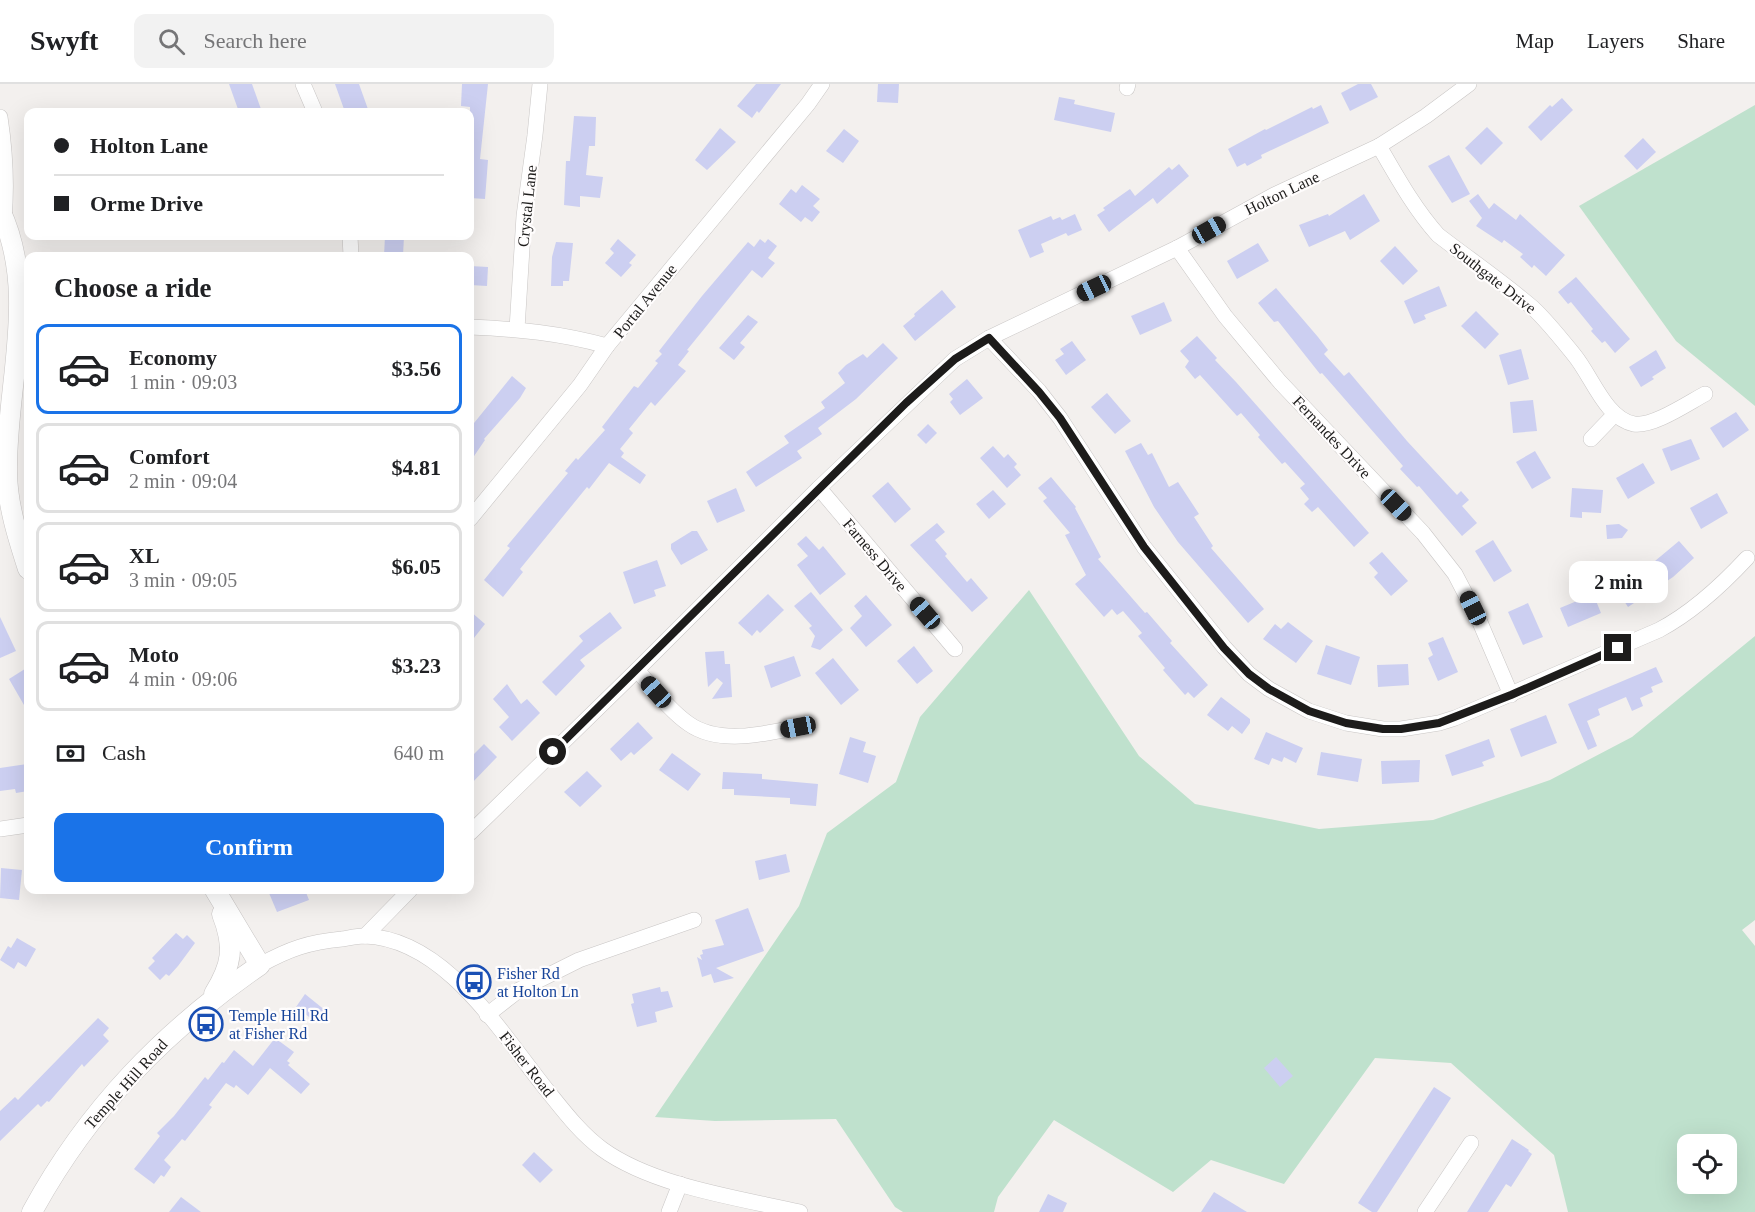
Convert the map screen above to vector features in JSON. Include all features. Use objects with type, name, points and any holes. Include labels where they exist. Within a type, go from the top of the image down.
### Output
[{"type":"main road","points":[[2,214],[17,265],[20,320],[6,472],[11,508],[24,555]]},
{"type":"main road","points":[[208,1003],[223,979],[231,958],[227,925],[215,894]]},
{"type":"main road","points":[[216,894],[260,964]]},
{"type":"main road","name":"Temple Hill Road","points":[[32,1212],[75,1143],[133,1071],[174,1031],[260,964]]},
{"type":"street","points":[[303,84],[313,108]]},
{"type":"street","name":"Crystal Lane","points":[[517,329],[524,216],[540,84]]},
{"type":"street","name":"Portal Avenue","points":[[474,514],[573,394],[607,346],[808,104],[822,84]]},
{"type":"street","name":"Holton Lane","points":[[474,829],[819,488],[955,359],[989,338],[1177,248],[1274,195],[1378,146],[1426,116],[1469,84]]},
{"type":"street","points":[[0,117],[6,197],[2,214]]},
{"type":"street","name":"Southgate Drive","points":[[1378,146],[1427,223],[1438,235],[1535,310],[1576,358],[1589,375],[1605,404],[1615,414]]},
{"type":"street","name":"Fernandes Drive","points":[[1177,248],[1225,316],[1280,381],[1423,533],[1455,574],[1479,620],[1511,695]]},
{"type":"street","points":[[474,327],[556,334],[607,346]]},
{"type":"street","points":[[989,338],[1060,418],[1124,519],[1175,587],[1237,663],[1269,689],[1327,718],[1383,729],[1401,729],[1439,723],[1511,695],[1678,620],[1701,602],[1747,558]]},
{"type":"street","points":[[1591,439],[1615,414],[1637,425],[1649,423],[1705,394]]},
{"type":"street","name":"Farness Drive","points":[[819,488],[955,649]]},
{"type":"street","points":[[637,670],[688,724],[710,733],[742,735],[798,727]]},
{"type":"street","points":[[0,829],[24,826]]},
{"type":"street","points":[[365,936],[406,894]]},
{"type":"street","points":[[487,1015],[519,990],[579,960],[694,920]]},
{"type":"street","name":"Fisher Road","points":[[260,964],[284,951],[308,943],[365,936],[407,946],[455,979],[580,1129],[602,1149],[641,1170],[681,1184],[800,1212]]},
{"type":"street","points":[[1425,1212],[1471,1143]]},
{"type":"street","points":[[669,1212],[681,1184]]},
{"type":"green space","points":[[1755,105],[1755,406],[1676,341],[1579,206]]},
{"type":"green space","points":[[1029,590],[1139,756],[1195,804],[1319,829],[1433,820],[1550,780],[1632,737],[1755,636],[1755,920],[1742,930],[1755,946],[1755,1212],[1568,1212],[1554,1155],[1451,1063],[1375,1058],[1284,1184],[1211,1160],[1173,1192],[1054,1120],[998,1197],[994,1212],[903,1212],[895,1207],[836,1119],[715,1121],[655,1117],[799,906],[827,833],[896,782],[920,717]]},
{"type":"building","points":[[229,84],[252,84],[261,108],[238,108]]},
{"type":"building","points":[[335,84],[359,84],[368,108],[344,108]]},
{"type":"building","points":[[462,84],[488,84],[480,159],[488,160],[485,199],[474,198],[474,108],[461,106]]},
{"type":"building","points":[[756,84],[781,84],[759,113],[757,111],[752,118],[737,106]]},
{"type":"building","points":[[878,84],[899,84],[898,103],[877,102]]},
{"type":"building","points":[[1358,84],[1371,84],[1378,97],[1350,111],[1341,93]]},
{"type":"building","points":[[1059,97],[1075,100],[1074,104],[1115,113],[1111,132],[1054,120]]},
{"type":"building","points":[[1562,98],[1573,110],[1541,141],[1528,127],[1550,105],[1552,107]]},
{"type":"building","points":[[1321,105],[1329,123],[1261,155],[1262,158],[1247,166],[1245,163],[1237,167],[1228,149],[1265,129]]},
{"type":"building","points":[[574,116],[596,117],[595,146],[589,146],[586,175],[603,177],[600,198],[580,196],[580,207],[564,205],[566,161],[570,161]]},
{"type":"building","points":[[1487,127],[1503,143],[1481,165],[1465,148]]},
{"type":"building","points":[[720,128],[736,142],[707,170],[695,160]]},
{"type":"building","points":[[844,129],[859,141],[843,163],[826,151]]},
{"type":"building","points":[[1643,138],[1656,152],[1637,170],[1624,156]]},
{"type":"building","points":[[1449,155],[1470,194],[1452,203],[1428,166]]},
{"type":"building","points":[[1179,164],[1189,176],[1157,204],[1153,198],[1109,232],[1097,215],[1105,210],[1103,208],[1130,189],[1135,196],[1169,167],[1172,170]]},
{"type":"building","points":[[802,185],[820,199],[813,206],[820,212],[812,222],[805,217],[801,222],[779,204],[791,189],[796,193]]},
{"type":"building","points":[[1364,194],[1380,221],[1350,240],[1345,231],[1309,247],[1299,225],[1328,214],[1329,216]]},
{"type":"building","points":[[1478,194],[1489,209],[1494,203],[1516,220],[1520,214],[1565,255],[1546,276],[1534,265],[1532,268],[1520,257],[1523,254],[1504,240],[1502,243],[1476,226],[1482,218],[1469,201]]},
{"type":"building","points":[[1075,214],[1082,230],[1068,236],[1066,233],[1041,244],[1044,252],[1030,258],[1018,230],[1051,216],[1053,220],[1060,217],[1062,220]]},
{"type":"building","points":[[618,239],[636,255],[629,263],[632,265],[621,277],[605,263],[614,253],[610,249]]},
{"type":"building","points":[[760,239],[765,243],[768,239],[777,246],[768,258],[775,263],[762,278],[752,270],[687,350],[689,351],[678,365],[686,371],[655,406],[651,402],[629,429],[633,433],[620,449],[624,453],[621,457],[646,475],[640,484],[609,463],[520,569],[523,572],[503,597],[484,580],[510,548],[507,546],[568,473],[565,471],[605,430],[602,427],[634,386],[638,388],[658,363],[655,361],[662,354],[659,351],[702,296],[748,242],[754,247]]},
{"type":"building","points":[[385,240],[404,240],[403,252],[384,252]]},
{"type":"building","points":[[556,242],[573,243],[569,281],[563,281],[563,286],[551,286],[552,257]]},
{"type":"building","points":[[1258,243],[1269,261],[1237,279],[1227,261]]},
{"type":"building","points":[[1395,246],[1418,271],[1403,285],[1380,261]]},
{"type":"building","points":[[474,266],[488,267],[487,286],[474,285]]},
{"type":"building","points":[[1576,277],[1630,339],[1615,353],[1605,341],[1602,343],[1591,331],[1593,329],[1571,302],[1568,304],[1558,292]]},
{"type":"building","points":[[1439,286],[1447,306],[1424,315],[1426,319],[1414,324],[1404,301]]},
{"type":"building","points":[[1276,288],[1318,337],[1328,350],[1324,354],[1344,376],[1349,372],[1407,441],[1457,495],[1461,491],[1469,500],[1462,506],[1477,523],[1462,536],[1419,486],[1417,487],[1400,469],[1403,466],[1322,373],[1320,374],[1278,321],[1274,322],[1258,303]]},
{"type":"building","points":[[942,290],[956,307],[915,341],[903,326]]},
{"type":"building","points":[[1164,302],[1172,321],[1140,335],[1131,316]]},
{"type":"building","points":[[1476,311],[1499,334],[1485,349],[1461,326]]},
{"type":"building","points":[[748,315],[758,322],[740,343],[745,347],[734,360],[719,348]]},
{"type":"building","points":[[1197,336],[1217,358],[1215,360],[1369,533],[1354,547],[1318,507],[1312,512],[1304,504],[1309,499],[1300,488],[1305,484],[1285,462],[1282,464],[1241,413],[1237,416],[1200,375],[1195,379],[1185,367],[1189,361],[1180,351]]},
{"type":"building","points":[[1072,341],[1086,360],[1066,375],[1055,360],[1064,354],[1060,349]]},
{"type":"building","points":[[883,343],[898,358],[856,399],[818,428],[822,434],[797,451],[802,458],[756,487],[746,472],[789,443],[784,436],[825,408],[821,402],[845,383],[838,373],[846,365],[863,354],[867,358]]},
{"type":"building","points":[[1521,349],[1529,379],[1508,385],[1499,355]]},
{"type":"building","points":[[1656,350],[1666,368],[1641,387],[1629,367]]},
{"type":"building","points":[[512,376],[526,388],[484,439],[474,456],[474,423]]},
{"type":"building","points":[[967,379],[983,398],[960,415],[950,402],[953,399],[949,394]]},
{"type":"building","points":[[1107,393],[1131,421],[1115,434],[1091,407]]},
{"type":"building","points":[[1533,400],[1537,431],[1513,433],[1510,402]]},
{"type":"building","points":[[1736,412],[1749,430],[1723,448],[1710,428]]},
{"type":"building","points":[[928,424],[937,433],[926,444],[917,435]]},
{"type":"building","points":[[1691,439],[1700,459],[1671,471],[1662,449]]},
{"type":"building","points":[[1141,443],[1148,455],[1152,453],[1169,487],[1178,482],[1199,514],[1194,517],[1213,546],[1211,548],[1264,609],[1248,623],[1178,542],[1154,507],[1125,451]]},
{"type":"building","points":[[993,446],[1004,458],[1008,454],[1017,464],[1014,467],[1021,475],[1007,488],[980,458]]},
{"type":"building","points":[[1535,451],[1551,478],[1532,489],[1516,462]]},
{"type":"building","points":[[1643,463],[1655,483],[1628,499],[1616,478]]},
{"type":"building","points":[[1051,477],[1076,507],[1101,557],[1098,559],[1145,613],[1147,612],[1172,641],[1170,643],[1208,685],[1194,698],[1188,692],[1185,695],[1163,670],[1165,668],[1138,636],[1142,633],[1123,611],[1117,615],[1112,609],[1104,617],[1075,584],[1086,575],[1065,535],[1070,533],[1043,501],[1047,498],[1038,488]]},
{"type":"building","points":[[888,482],[911,509],[895,523],[872,496]]},
{"type":"building","points":[[736,488],[745,511],[717,523],[707,501]]},
{"type":"building","points":[[1572,488],[1603,490],[1601,513],[1582,512],[1582,518],[1570,517]]},
{"type":"building","points":[[993,490],[1006,504],[989,519],[976,504]]},
{"type":"building","points":[[1717,493],[1728,513],[1701,529],[1690,508]]},
{"type":"building","points":[[937,523],[945,532],[935,540],[947,554],[945,556],[967,582],[971,578],[988,598],[972,612],[910,545]]},
{"type":"building","points":[[1619,524],[1628,530],[1622,538],[1607,539],[1606,525]]},
{"type":"building","points":[[692,531],[697,531],[708,550],[681,565],[671,549],[671,544]]},
{"type":"building","points":[[806,536],[819,550],[823,546],[846,574],[820,595],[797,565],[808,556],[797,544]]},
{"type":"building","points":[[1493,540],[1512,571],[1494,582],[1475,551]]},
{"type":"building","points":[[1679,541],[1694,558],[1673,577],[1628,607],[1615,587],[1649,566]]},
{"type":"building","points":[[1382,552],[1408,581],[1391,596],[1374,577],[1378,573],[1369,563]]},
{"type":"building","points":[[657,560],[666,586],[654,590],[656,596],[634,604],[623,572]]},
{"type":"building","points":[[811,592],[843,630],[820,650],[811,647],[815,636],[809,628],[812,626],[794,606]]},
{"type":"building","points":[[768,594],[784,610],[760,633],[757,630],[752,636],[738,623]]},
{"type":"building","points":[[866,595],[892,625],[866,647],[850,628],[862,616],[854,606]]},
{"type":"building","points":[[1594,596],[1601,613],[1568,627],[1560,608]]},
{"type":"building","points":[[1528,603],[1543,637],[1523,645],[1508,612]]},
{"type":"building","points":[[610,612],[622,628],[580,660],[585,666],[556,696],[542,682],[583,641],[579,636]]},
{"type":"building","points":[[474,614],[485,624],[474,638]]},
{"type":"building","points":[[0,617],[16,651],[0,658]]},
{"type":"building","points":[[1288,622],[1313,641],[1296,663],[1263,639],[1275,624],[1281,629]]},
{"type":"building","points":[[1443,637],[1458,672],[1438,681],[1428,658],[1433,655],[1428,643]]},
{"type":"building","points":[[1326,645],[1360,657],[1351,685],[1317,674]]},
{"type":"building","points":[[914,646],[933,671],[917,684],[897,661]]},
{"type":"building","points":[[724,651],[725,664],[730,664],[732,697],[712,699],[723,683],[717,678],[708,687],[705,652]]},
{"type":"building","points":[[794,656],[801,676],[771,688],[764,666]]},
{"type":"building","points":[[833,658],[859,690],[841,705],[815,673]]},
{"type":"building","points":[[1408,664],[1409,685],[1378,687],[1377,665]]},
{"type":"building","points":[[1656,667],[1663,682],[1651,687],[1653,692],[1640,698],[1643,706],[1632,711],[1626,697],[1598,709],[1600,715],[1587,721],[1597,746],[1588,750],[1568,704]]},
{"type":"building","points":[[24,670],[24,705],[9,679]]},
{"type":"building","points":[[507,684],[521,704],[527,699],[540,713],[512,741],[499,727],[509,717],[493,699]]},
{"type":"building","points":[[1221,697],[1250,719],[1250,723],[1242,734],[1232,726],[1228,731],[1207,715]]},
{"type":"building","points":[[1546,715],[1557,743],[1521,757],[1510,729]]},
{"type":"building","points":[[638,722],[653,738],[634,755],[631,752],[621,761],[610,749]]},
{"type":"building","points":[[1266,732],[1303,748],[1296,763],[1284,757],[1282,762],[1272,758],[1269,765],[1254,759]]},
{"type":"building","points":[[850,737],[866,742],[863,752],[876,756],[868,783],[839,774]]},
{"type":"building","points":[[1489,739],[1495,757],[1482,762],[1484,766],[1452,776],[1445,755]]},
{"type":"building","points":[[484,744],[497,757],[474,781],[474,754]]},
{"type":"building","points":[[1321,752],[1362,759],[1358,782],[1317,775]]},
{"type":"building","points":[[672,753],[701,774],[688,791],[659,770]]},
{"type":"building","points":[[1420,760],[1419,782],[1382,784],[1381,761]]},
{"type":"building","points":[[24,764],[24,792],[16,793],[15,789],[0,791],[0,768]]},
{"type":"building","points":[[587,771],[602,786],[580,807],[564,792]]},
{"type":"building","points":[[723,772],[762,774],[762,779],[818,784],[816,806],[790,804],[790,798],[734,795],[734,789],[722,789]]},
{"type":"building","points":[[786,854],[790,872],[759,880],[755,861]]},
{"type":"building","points":[[1,868],[22,870],[19,900],[0,898]]},
{"type":"building","points":[[269,894],[307,894],[309,900],[277,912]]},
{"type":"building","points":[[748,908],[764,951],[716,968],[734,978],[714,983],[711,974],[702,977],[697,957],[702,960],[700,955],[703,954],[702,950],[724,945],[715,920]]},
{"type":"building","points":[[176,933],[183,939],[187,935],[195,943],[169,976],[166,974],[160,980],[148,968],[155,961],[152,958]]},
{"type":"building","points":[[17,938],[36,949],[26,967],[18,962],[14,969],[0,960],[8,946],[11,948]]},
{"type":"building","points":[[660,987],[661,992],[668,991],[673,1007],[655,1012],[657,1022],[637,1027],[631,1004],[634,1003],[632,994]]},
{"type":"building","points":[[305,994],[326,1011],[317,1023],[296,1007]]},
{"type":"building","points":[[98,1018],[109,1028],[103,1035],[109,1041],[84,1067],[82,1064],[49,1102],[47,1101],[41,1107],[38,1104],[0,1141],[0,1111],[15,1097],[18,1100]]},
{"type":"building","points":[[275,1038],[294,1052],[287,1061],[290,1063],[288,1065],[310,1084],[301,1094],[270,1068],[248,1095],[236,1085],[234,1088],[226,1083],[209,1105],[212,1107],[185,1141],[182,1139],[164,1160],[171,1167],[164,1177],[161,1175],[154,1184],[134,1169],[160,1136],[157,1133],[174,1116],[205,1077],[208,1080],[234,1050],[253,1066]]},
{"type":"building","points":[[1276,1057],[1293,1076],[1280,1087],[1264,1068]]},
{"type":"building","points":[[1434,1087],[1451,1098],[1377,1212],[1372,1212],[1358,1203]]},
{"type":"building","points":[[1512,1139],[1532,1154],[1511,1187],[1506,1184],[1488,1212],[1467,1212]]},
{"type":"building","points":[[534,1152],[553,1170],[540,1183],[522,1165]]},
{"type":"building","points":[[1214,1192],[1247,1212],[1201,1212]]},
{"type":"building","points":[[1048,1194],[1067,1203],[1063,1212],[1039,1212]]},
{"type":"building","points":[[181,1197],[201,1212],[169,1212]]},
{"type":"place","name":"Fisher Rd at Holton Ln","points":[[474,982]]},
{"type":"place","name":"Temple Hill Rd at Fisher Rd","points":[[206,1024]]},
{"type":"route","points":[[553,752],[906,403],[955,359],[989,338],[1060,418],[1124,519],[1224,648],[1249,674],[1269,689],[1309,711],[1346,723],[1383,729],[1401,729],[1439,723],[1511,695],[1618,648]]}]
